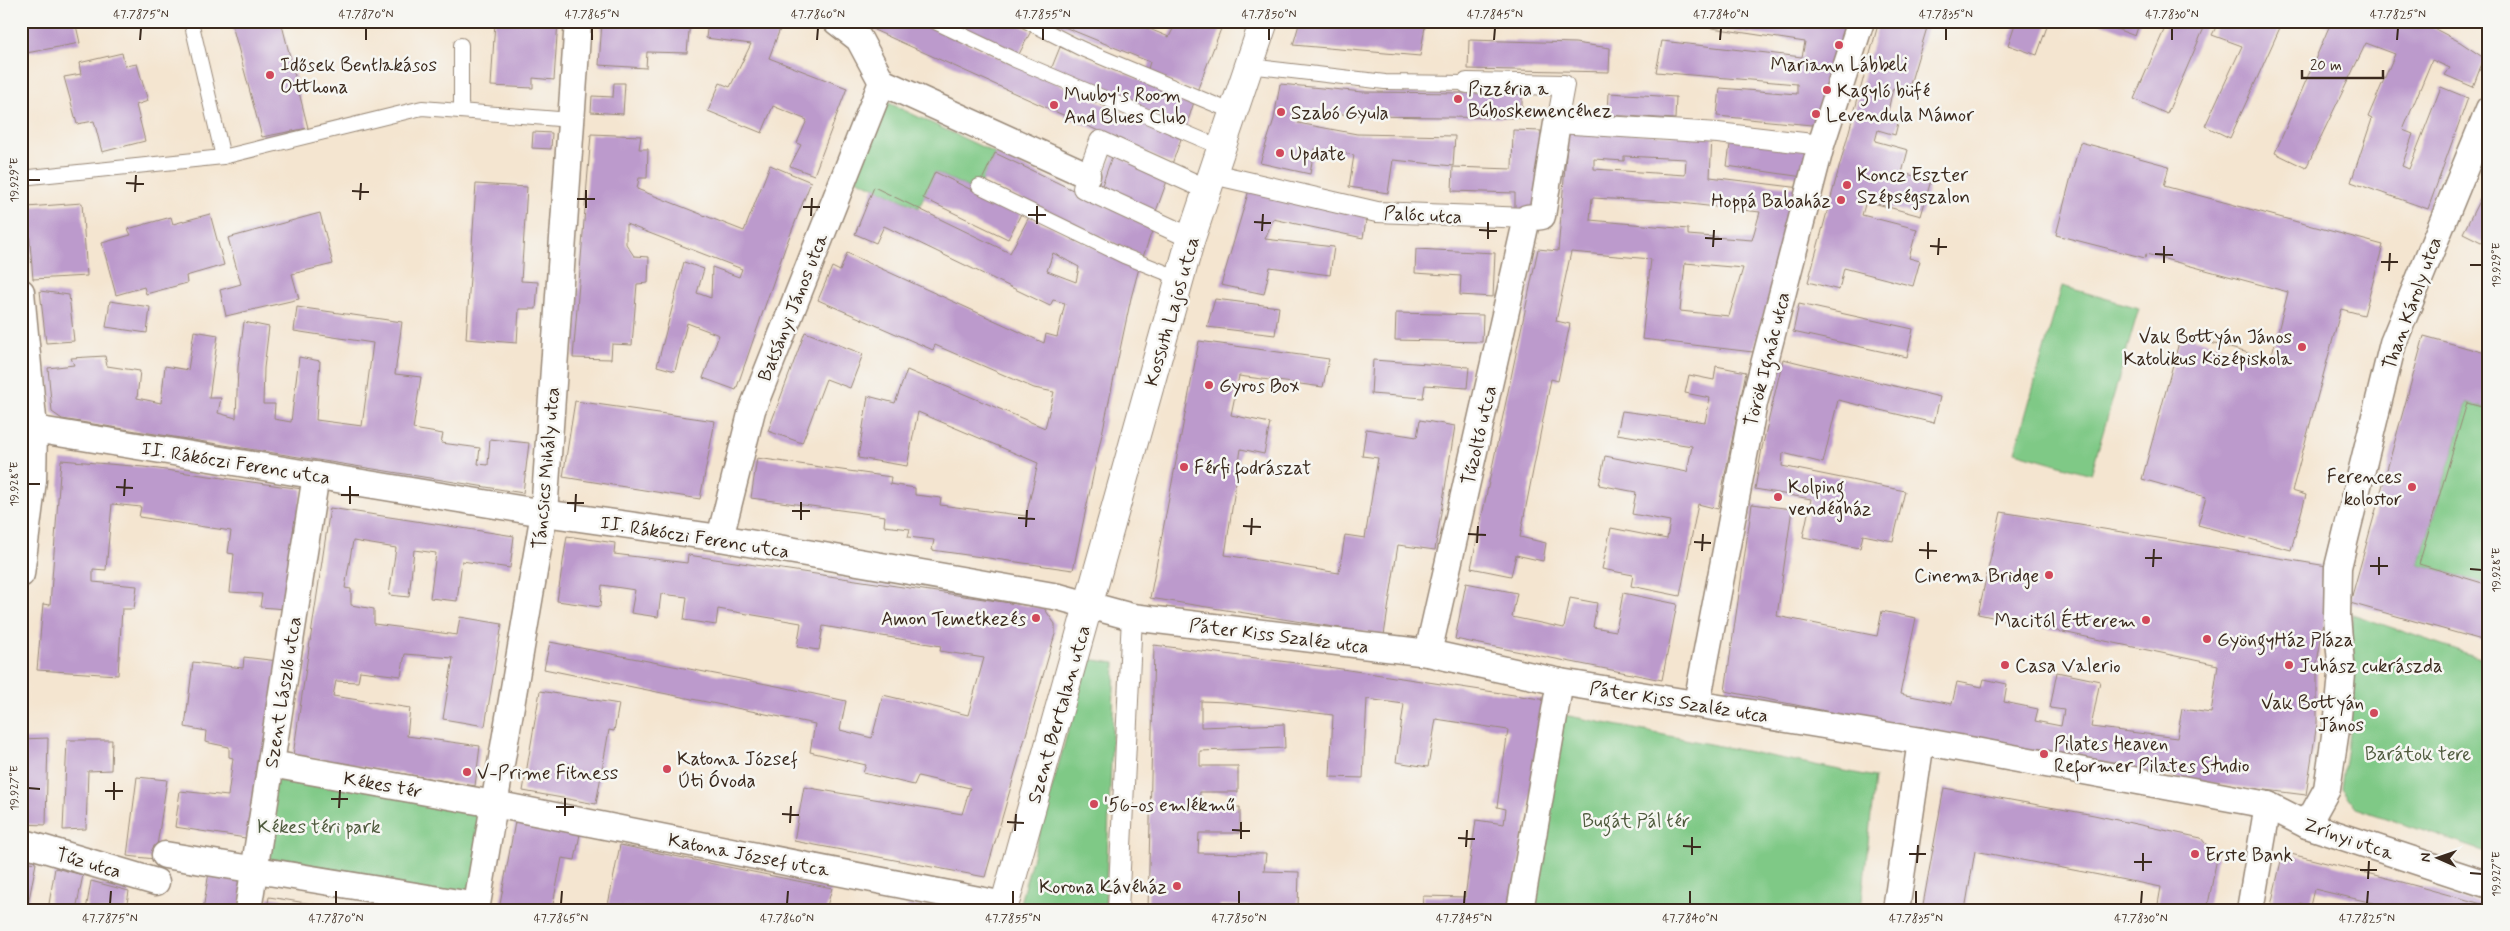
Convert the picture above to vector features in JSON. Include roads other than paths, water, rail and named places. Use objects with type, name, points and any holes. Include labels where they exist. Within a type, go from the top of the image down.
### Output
[{"type":"main road","name":"Kossuth Lajos utca","points":[[1089,604],[1190,238],[1264,21]]},
{"type":"main road","name":"Szent Bertalan utca","points":[[1003,907],[1089,604]]},
{"type":"street","name":"Táncsics Mihály utca","points":[[476,908],[544,513],[578,21]]},
{"type":"street","points":[[836,21],[859,39],[882,82],[1087,175],[1083,188],[1190,238]]},
{"type":"street","name":"Török Ignác utca","points":[[1697,703],[1754,403],[1821,145],[1861,21]]},
{"type":"street","name":"Batsányi János utca","points":[[720,538],[752,410],[882,82]]},
{"type":"street","points":[[1467,83],[1564,85],[1542,216],[1527,218]]},
{"type":"street","name":"Than Károly utca","points":[[2307,825],[2327,789],[2338,716],[2342,674],[2337,616],[2338,567],[2393,342],[2448,205],[2489,110]]},
{"type":"street","points":[[1557,123],[1718,133],[1821,145]]},
{"type":"street","name":"Palóc utca","points":[[1087,175],[1100,141],[1210,182],[1377,212],[1527,218]]},
{"type":"street","name":"Tűzoltó utca","points":[[1428,653],[1527,218]]},
{"type":"street","points":[[21,292],[34,429],[27,480],[21,574]]},
{"type":"street","name":"II. Rákóczi Ferenc utca","points":[[34,429],[544,513],[720,538],[1089,604]]},
{"type":"street","name":"Szent László utca","points":[[248,910],[316,475]]},
{"type":"street","name":"Páter Kiss Szaléz utca","points":[[1089,604],[1132,617],[1428,653],[1560,682],[1920,741],[2268,805]]},
{"type":"street","points":[[1118,910],[1132,617]]},
{"type":"street","points":[[1520,910],[1560,682]]},
{"type":"street","points":[[1896,910],[1920,741]]},
{"type":"street","name":"Kékes tér","points":[[271,764],[494,804]]},
{"type":"street","name":"Katona József utca","points":[[494,804],[1003,907]]},
{"type":"street","points":[[2250,910],[2268,805]]},
{"type":"street","name":"Zrínyi utca","points":[[2268,805],[2307,825],[2489,885]]},
{"type":"street","name":"Tűz utca","points":[[21,842],[156,882]]},
{"type":"street","points":[[165,855],[476,908]]},
{"type":"lane","points":[[191,21],[223,157]]},
{"type":"lane","points":[[933,21],[1015,60],[1222,148]]},
{"type":"lane","points":[[1026,21],[1082,49],[1233,112]]},
{"type":"lane","points":[[461,45],[461,110]]},
{"type":"lane","points":[[1249,66],[1385,82],[1467,83]]},
{"type":"lane","points":[[21,178],[223,157],[422,108],[571,120]]},
{"type":"lane","points":[[979,186],[1124,256],[1179,278]]},
{"type":"place","name":"Mariann Lábbeli","points":[[1839,45]]},
{"type":"place","name":"Idősek Bentlakásos Otthona","points":[[270,75]]},
{"type":"place","name":"Kagyló büfé","points":[[1827,90]]},
{"type":"place","name":"Pizzéria a Búboskemencéhez","points":[[1458,99]]},
{"type":"place","name":"Muuby's Room And Blues Club","points":[[1054,105]]},
{"type":"place","name":"Szabó Gyula","points":[[1281,112]]},
{"type":"place","name":"Levendula Mámor","points":[[1816,114]]},
{"type":"place","name":"Update","points":[[1280,153]]},
{"type":"place","name":"Koncz Eszter Szépségszalon","points":[[1847,185]]},
{"type":"place","name":"Hoppá Babaház","points":[[1841,200]]},
{"type":"place","name":"Vak Bottyán János Katolikus Középiskola","points":[[2302,347]]},
{"type":"place","name":"Gyros Box","points":[[1209,385]]},
{"type":"place","name":"Férfi fodrászat","points":[[1184,467]]},
{"type":"place","name":"Ferences kolostor","points":[[2412,487]]},
{"type":"place","name":"Kolping vendégház","points":[[1778,497]]},
{"type":"place","name":"Cinema Bridge","points":[[2049,575]]},
{"type":"place","name":"Amon Temetkezés","points":[[1036,618]]},
{"type":"place","name":"Macitól Étterem","points":[[2146,620]]},
{"type":"place","name":"GyöngyHáz Pláza","points":[[2207,639]]},
{"type":"place","name":"Casa Valerio","points":[[2005,665]]},
{"type":"place","name":"Juhász cukrászda","points":[[2289,665]]},
{"type":"place","name":"Vak Bottyán János","points":[[2374,713]]},
{"type":"place","name":"Pilates Heaven Reformer Pilates Studio","points":[[2044,754]]},
{"type":"place","name":"Katona József Úti Óvoda","points":[[667,769]]},
{"type":"place","name":"V-Prime Fitness","points":[[467,772]]},
{"type":"place","name":"'56-os emlékmű","points":[[1094,804]]},
{"type":"place","name":"Erste Bank","points":[[2195,854]]},
{"type":"place","name":"Korona Kávéház","points":[[1177,886]]},
{"type":"park label","name":"Barátok tere","points":[[2418,753]]},
{"type":"park label","name":"Bugát Pál tér","points":[[1636,820]]},
{"type":"park label","name":"Kékes téri park","points":[[319,826]]}]
